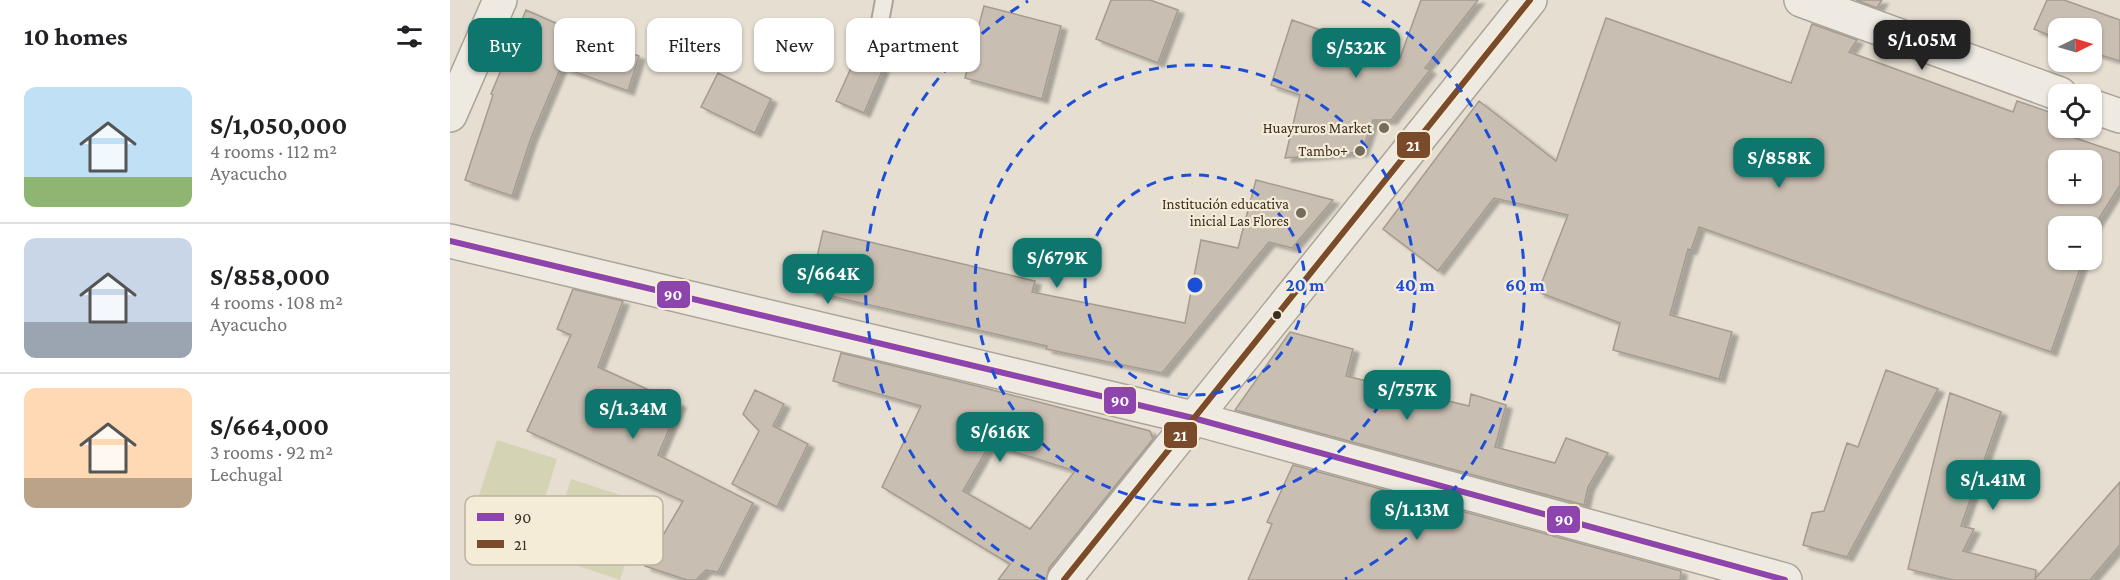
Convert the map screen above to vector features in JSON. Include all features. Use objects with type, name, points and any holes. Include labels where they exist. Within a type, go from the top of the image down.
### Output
[{"type":"street","points":[[450,115],[500,0]]},
{"type":"street","points":[[1064,580],[1530,0]]},
{"type":"street","points":[[1801,0],[2048,90]]},
{"type":"street","points":[[2102,110],[2120,116]]},
{"type":"street","points":[[450,241],[1194,418],[1785,580]]},
{"type":"lane","points":[[881,18],[884,0]]},
{"type":"green space","points":[[497,440],[557,459],[546,496],[479,496]]},
{"type":"green space","points":[[571,479],[623,496],[565,496]]},
{"type":"green space","points":[[576,565],[625,565],[620,580]]},
{"type":"building","points":[[1111,0],[1150,0],[1178,10],[1158,63],[1096,39]]},
{"type":"building","points":[[1421,0],[1478,0],[1425,68],[1430,70],[1391,120],[1373,120],[1362,152],[1285,158],[1300,95],[1271,85],[1292,20],[1400,58]]},
{"type":"building","points":[[1856,0],[1882,0],[1877,8]]},
{"type":"building","points":[[2047,0],[2064,0],[2120,20],[2120,61],[2102,55],[2102,18],[2048,18],[2048,35],[2034,29]]},
{"type":"building","points":[[984,6],[1061,26],[1042,99],[965,78],[967,72],[980,72],[980,21]]},
{"type":"building","points":[[526,10],[554,22],[554,72],[559,72],[531,138],[512,196],[465,180],[493,95],[491,94],[500,72],[542,72],[542,18],[523,18]]},
{"type":"building","points":[[1606,18],[1791,83],[1812,24],[1857,40],[1849,52],[2013,112],[2017,101],[2048,112],[2048,138],[2075,138],[2120,153],[2120,185],[2101,216],[2048,216],[2048,270],[2080,270],[2051,352],[1699,227],[1691,250],[1688,249],[1670,315],[1732,332],[1719,379],[1613,350],[1620,323],[1538,292],[1568,215],[1494,198],[1438,271],[1383,229],[1479,101],[1556,161]]},
{"type":"building","points":[[635,55],[639,56],[635,69]]},
{"type":"building","points":[[575,72],[634,72],[628,91]]},
{"type":"building","points":[[849,72],[882,72],[864,113],[836,101]]},
{"type":"building","points":[[718,73],[771,99],[755,133],[701,107]]},
{"type":"building","points":[[1256,180],[1333,200],[1292,248],[1269,242],[1162,373],[1046,349],[1047,346],[809,291],[823,231],[1035,281],[1032,292],[1185,323],[1201,240],[1238,248]]},
{"type":"building","points":[[573,289],[623,301],[598,367],[680,404],[658,455],[753,503],[718,572],[706,570],[696,580],[687,580],[645,566],[663,565],[663,535],[683,501],[527,431],[571,335],[557,329]]},
{"type":"building","points":[[1290,332],[1353,349],[1346,376],[1469,406],[1471,394],[1506,405],[1495,447],[1555,463],[1566,438],[1608,453],[1588,487],[1584,505],[1235,410]]},
{"type":"building","points":[[841,353],[1150,431],[1153,439],[1049,568],[1046,580],[998,580],[1010,564],[882,487],[921,406],[833,381]],"holes":[[[990,444],[1075,471],[1030,529],[963,491]]]},
{"type":"building","points":[[1886,370],[1938,389],[1847,557],[1803,545],[1812,513],[1824,511],[1847,443],[1858,447]]},
{"type":"building","points":[[755,390],[784,404],[773,426],[808,444],[777,507],[732,484],[759,431],[743,414]]},
{"type":"building","points":[[1950,393],[2001,412],[1961,526],[1974,529],[1963,551],[2036,570],[2035,579],[2120,482],[2120,545],[2090,580],[1953,580],[1908,569]]},
{"type":"building","points":[[1293,465],[1681,571],[1680,580],[1248,580],[1272,524],[1267,522]]},
{"type":"transit line","name":"21","points":[[1064,580],[1530,0]]},
{"type":"transit line","name":"90","points":[[450,241],[1193,418],[1785,580]]},
{"type":"place","name":"Huayruros Market","points":[[1384,128]]},
{"type":"place","name":"Tambo+","points":[[1360,151]]},
{"type":"place","name":"Institución educativa inicial Las Flores","points":[[1301,213]]}]
